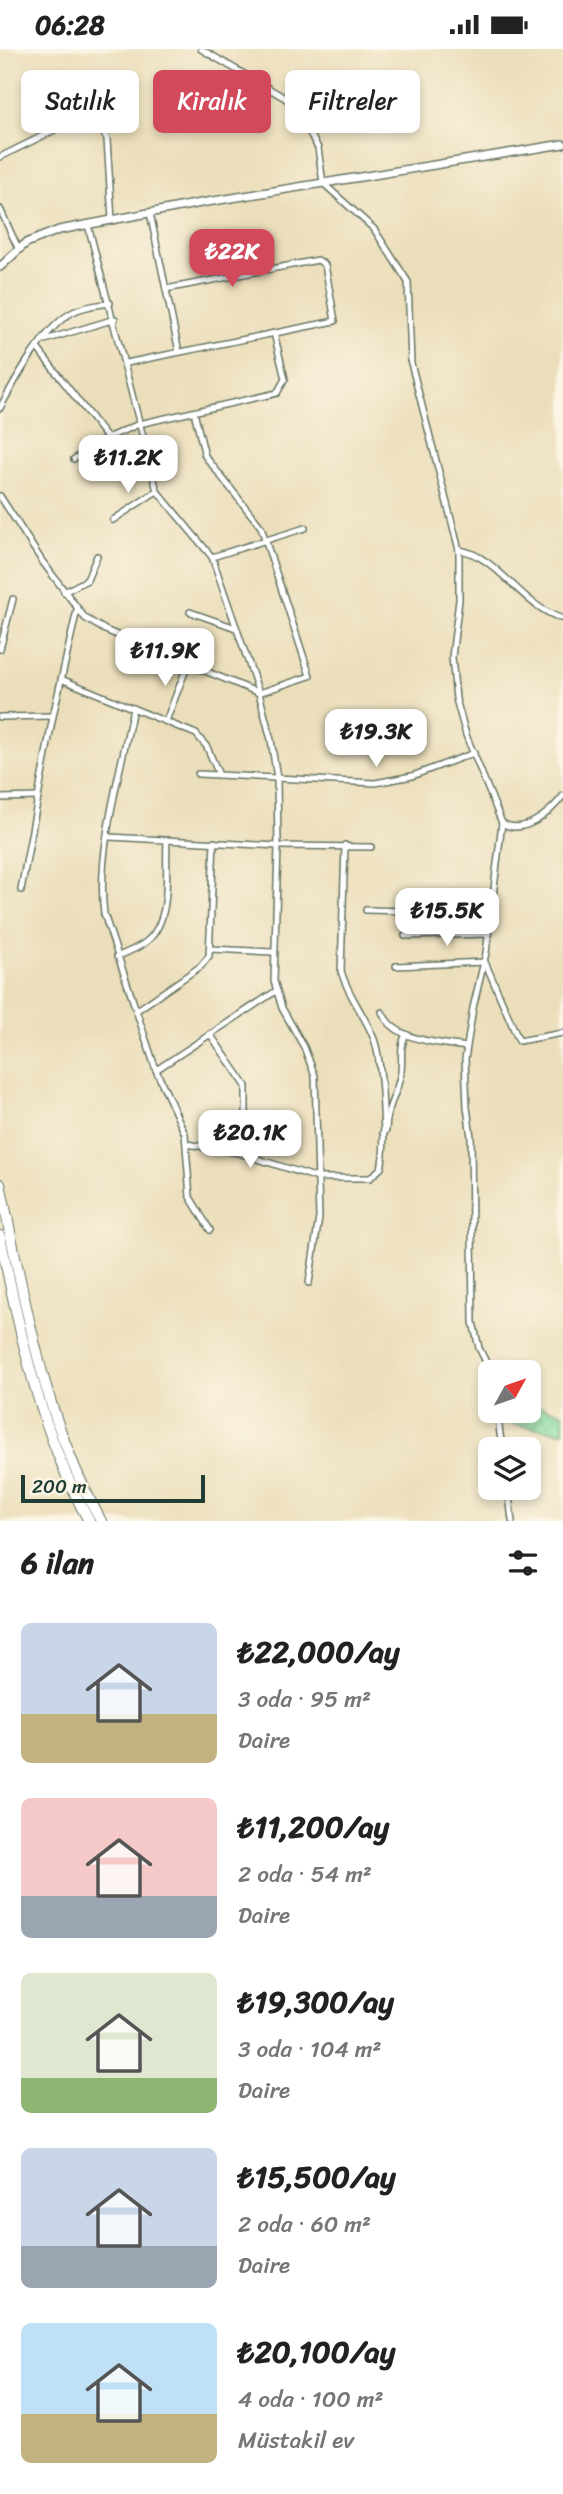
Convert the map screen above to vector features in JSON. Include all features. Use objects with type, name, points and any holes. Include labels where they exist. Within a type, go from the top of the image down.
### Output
[{"type":"highway","points":[[0,1184],[30,1332],[46,1391],[73,1467],[101,1521]]},
{"type":"highway","points":[[0,1236],[36,1393],[64,1469],[89,1521]]},
{"type":"street","points":[[201,49],[291,104],[315,139],[323,183],[374,229],[408,282],[411,363],[459,550],[452,671],[459,713],[502,823],[484,962],[467,1047],[465,1091],[471,1137],[473,1322],[479,1348],[485,1360]]},
{"type":"street","points":[[0,157],[91,112],[107,139],[112,220]]},
{"type":"street","points":[[0,267],[18,248],[42,235],[150,213],[563,144]]},
{"type":"street","points":[[0,209],[18,248]]},
{"type":"street","points":[[150,213],[179,352]]},
{"type":"street","points":[[88,225],[115,319],[157,491],[212,557],[259,693],[277,778],[278,846],[273,951],[276,991],[286,1016],[308,1055],[315,1076],[319,1229],[309,1283]]},
{"type":"street","points":[[126,363],[334,321],[325,265],[318,260],[166,289]]},
{"type":"street","points":[[0,408],[15,379],[61,320],[73,312],[110,303]]},
{"type":"street","points":[[45,340],[115,319]]},
{"type":"street","points":[[74,459],[107,437],[139,424],[280,391],[285,379],[274,333]]},
{"type":"street","points":[[38,349],[107,437]]},
{"type":"street","points":[[0,495],[77,610],[98,627],[259,693],[310,676],[261,527],[205,456],[194,412]]},
{"type":"street","points":[[113,520],[157,491]]},
{"type":"street","points":[[212,557],[305,528]]},
{"type":"street","points":[[459,550],[487,561],[526,599],[563,619]]},
{"type":"street","points":[[64,591],[87,580],[97,556]]},
{"type":"street","points":[[0,649],[13,599]]},
{"type":"street","points":[[21,890],[53,716],[77,610]]},
{"type":"street","points":[[190,612],[236,628]]},
{"type":"street","points":[[166,721],[188,664]]},
{"type":"street","points":[[61,679],[201,737],[219,775]]},
{"type":"street","points":[[133,708],[109,837],[103,905],[117,957],[156,1070],[182,1124],[187,1144],[190,1197],[210,1230]]},
{"type":"street","points":[[0,717],[53,716]]},
{"type":"street","points":[[198,774],[349,783],[387,781],[474,753]]},
{"type":"street","points":[[502,823],[513,828],[525,827],[563,796]]},
{"type":"street","points":[[0,798],[38,797]]},
{"type":"street","points":[[109,837],[278,846],[371,847]]},
{"type":"street","points":[[117,957],[147,941],[159,923],[164,908],[167,840]]},
{"type":"street","points":[[136,1011],[201,967],[211,949],[214,842]]},
{"type":"street","points":[[187,1144],[239,1153],[318,1178],[375,1175],[383,1163],[377,1048],[341,971],[345,845]]},
{"type":"street","points":[[366,910],[489,913]]},
{"type":"street","points":[[405,936],[488,934]]},
{"type":"street","points":[[211,949],[273,951]]},
{"type":"street","points":[[396,966],[484,962]]},
{"type":"street","points":[[484,962],[519,1041],[563,1033]]},
{"type":"street","points":[[156,1070],[276,991]]},
{"type":"street","points":[[382,1012],[389,1024],[406,1034],[467,1047]]},
{"type":"street","points":[[210,1034],[246,1086],[246,1117],[239,1153]]},
{"type":"street","points":[[383,1133],[386,1130],[389,1102],[401,1076],[401,1048],[406,1034]]},
{"type":"street","points":[[510,1500],[512,1521]]},
{"type":"green space","points":[[541,1407],[563,1413],[563,1432],[502,1423],[541,1423]]}]
